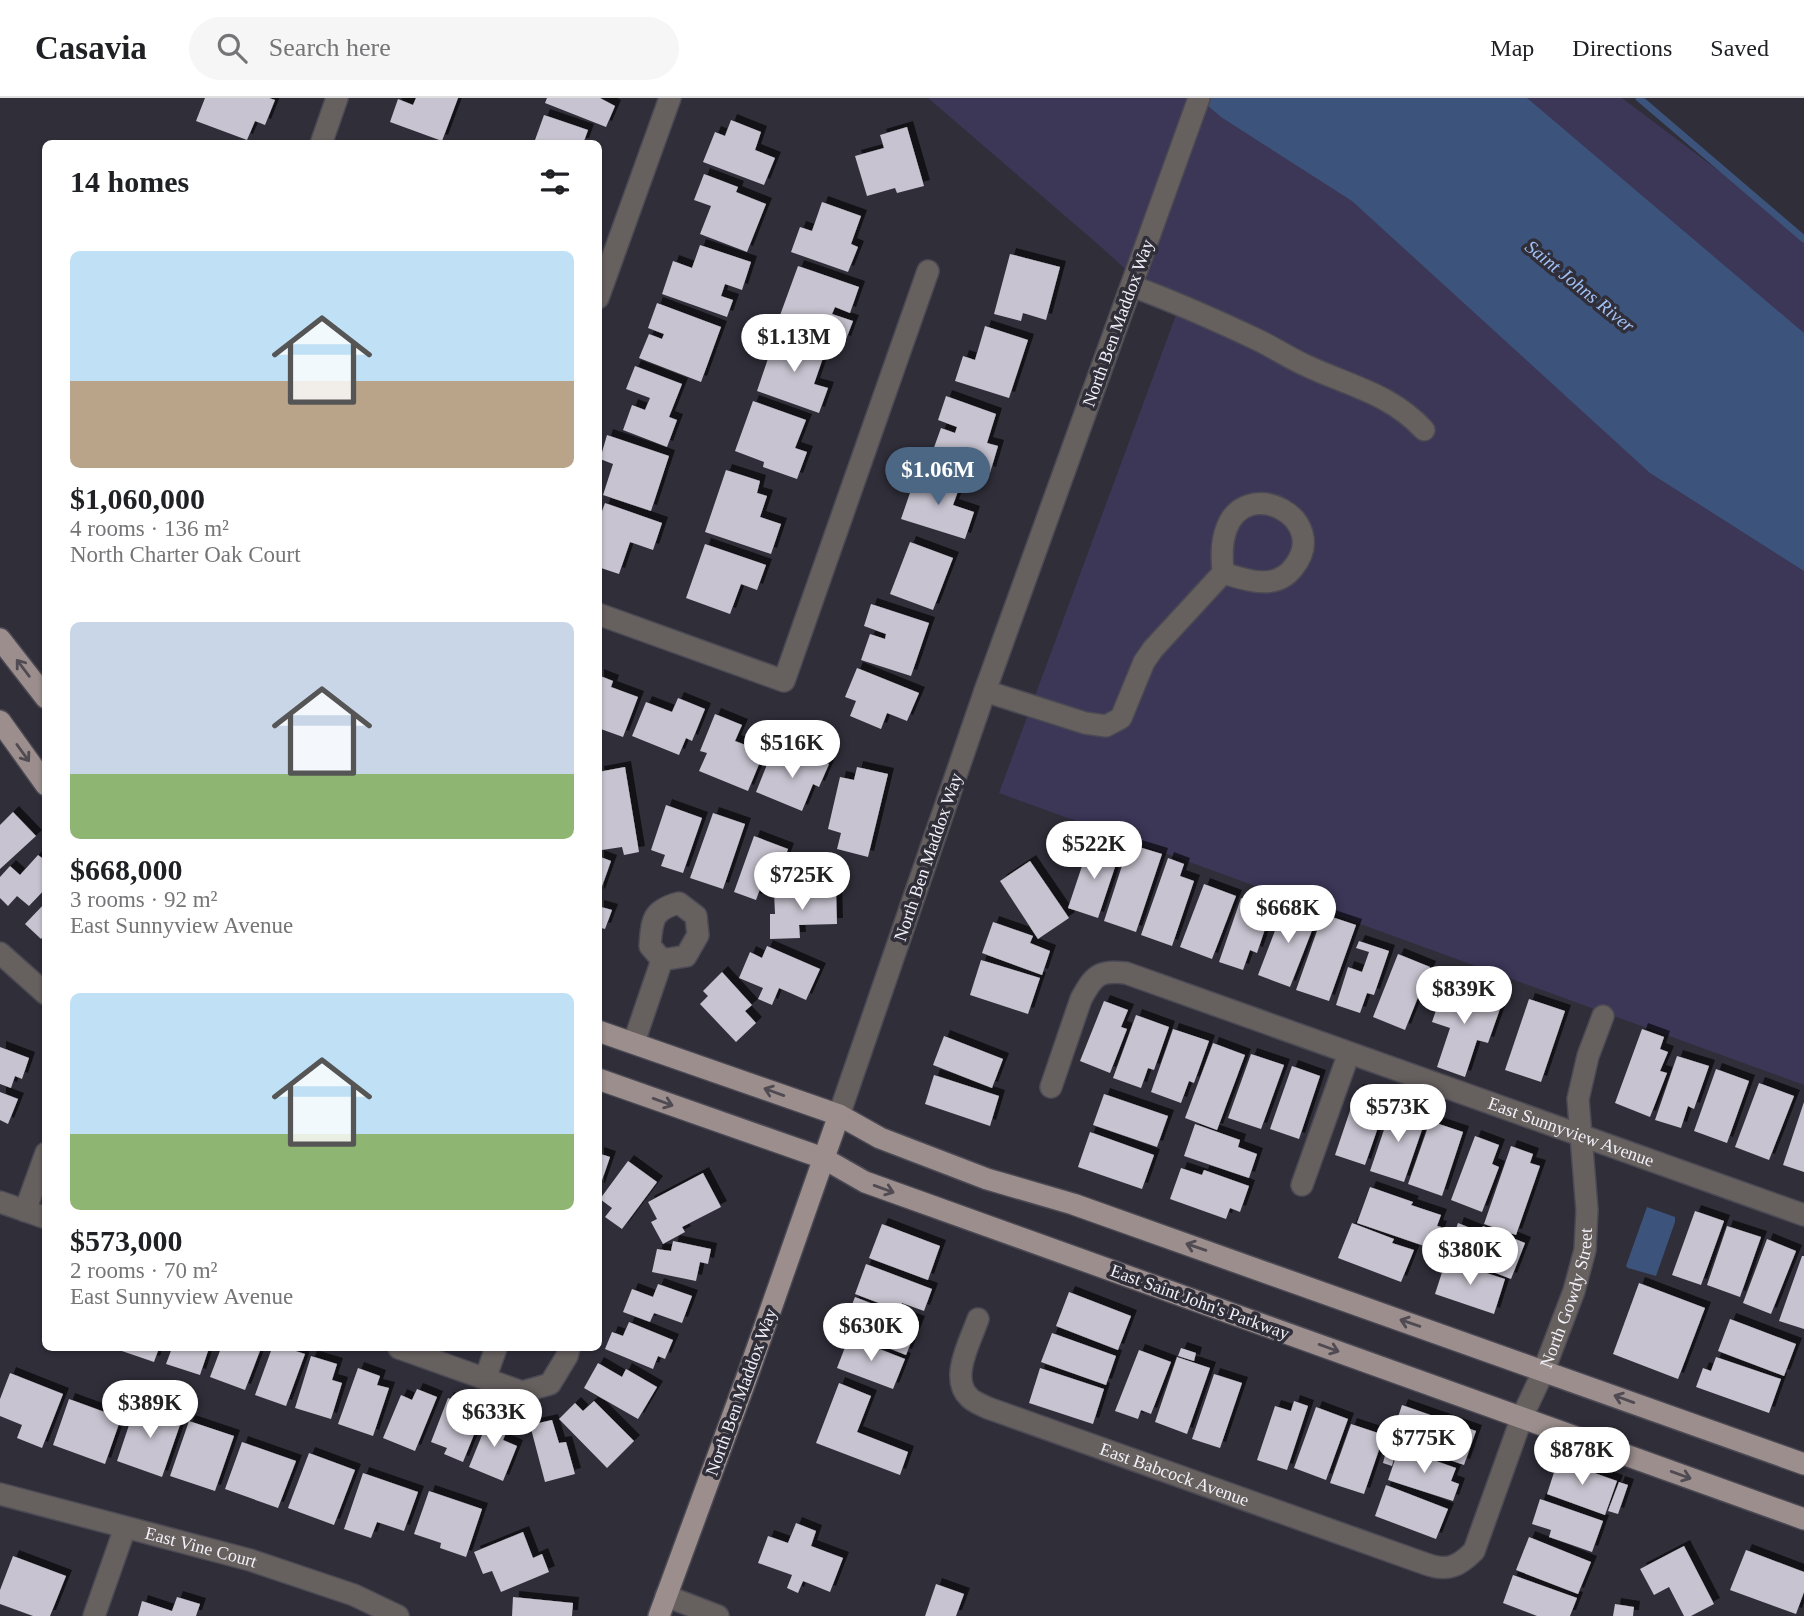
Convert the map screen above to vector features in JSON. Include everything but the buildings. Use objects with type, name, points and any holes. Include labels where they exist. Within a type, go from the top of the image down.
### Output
[{"type":"main road","points":[[0,639],[42,693]]},
{"type":"main road","points":[[0,721],[42,779]]},
{"type":"main road","points":[[602,1032],[839,1115],[880,1138],[987,1178],[1073,1204],[1804,1464]]},
{"type":"main road","name":"East Saint John's Parkway","points":[[602,1080],[823,1158],[865,1182],[1804,1519]]},
{"type":"main road","name":"North Ben Maddox Way","points":[[663,1606],[839,1115]]},
{"type":"street","points":[[322,140],[337,98]]},
{"type":"street","points":[[602,287],[670,98]]},
{"type":"street","name":"North Ben Maddox Way","points":[[839,1115],[985,691],[1199,98]]},
{"type":"street","points":[[602,615],[783,681],[928,271]]},
{"type":"street","points":[[1132,286],[1210,318],[1305,365],[1383,398],[1408,412],[1424,430]]},
{"type":"street","points":[[985,691],[1085,723],[1105,726],[1121,718],[1131,700],[1144,662],[1153,649],[1223,573]]},
{"type":"street","points":[[0,953],[42,990]]},
{"type":"street","points":[[634,1042],[662,960]]},
{"type":"street","name":"East Sunnyview Avenue","points":[[1051,1087],[1088,986],[1098,974],[1126,973],[1804,1215]]},
{"type":"street","name":"North Gowdy Street","points":[[1461,1564],[1474,1551],[1522,1417],[1544,1370],[1574,1291],[1585,1250],[1587,1210],[1578,1099],[1588,1056],[1603,1016]]},
{"type":"street","points":[[1302,1185],[1349,1053]]},
{"type":"street","points":[[25,1211],[42,1164]]},
{"type":"street","points":[[0,1202],[42,1217]]},
{"type":"street","name":"East Babcock Avenue","points":[[978,1319],[964,1358],[960,1380],[968,1397],[988,1408],[1437,1568],[1461,1564]]},
{"type":"street","points":[[407,1351],[522,1392],[550,1384],[568,1351]]},
{"type":"street","points":[[485,1379],[495,1351]]},
{"type":"street","name":"East Vine Court","points":[[0,1494],[250,1560],[354,1595],[398,1616]]},
{"type":"street","points":[[94,1616],[125,1528]]},
{"type":"street","points":[[663,1606],[718,1616]]},
{"type":"shaded area","points":[[928,98],[1622,98],[1804,235],[1804,1085],[999,793],[1176,315]]},
{"type":"water","name":"Saint Johns River","points":[[1199,98],[1527,98],[1804,333],[1804,571],[1650,473],[1352,201],[1221,117]]},
{"type":"water","points":[[1647,1207],[1675,1217],[1656,1276],[1626,1266]]},
{"type":"waterway","points":[[1639,98],[1804,239]]}]
